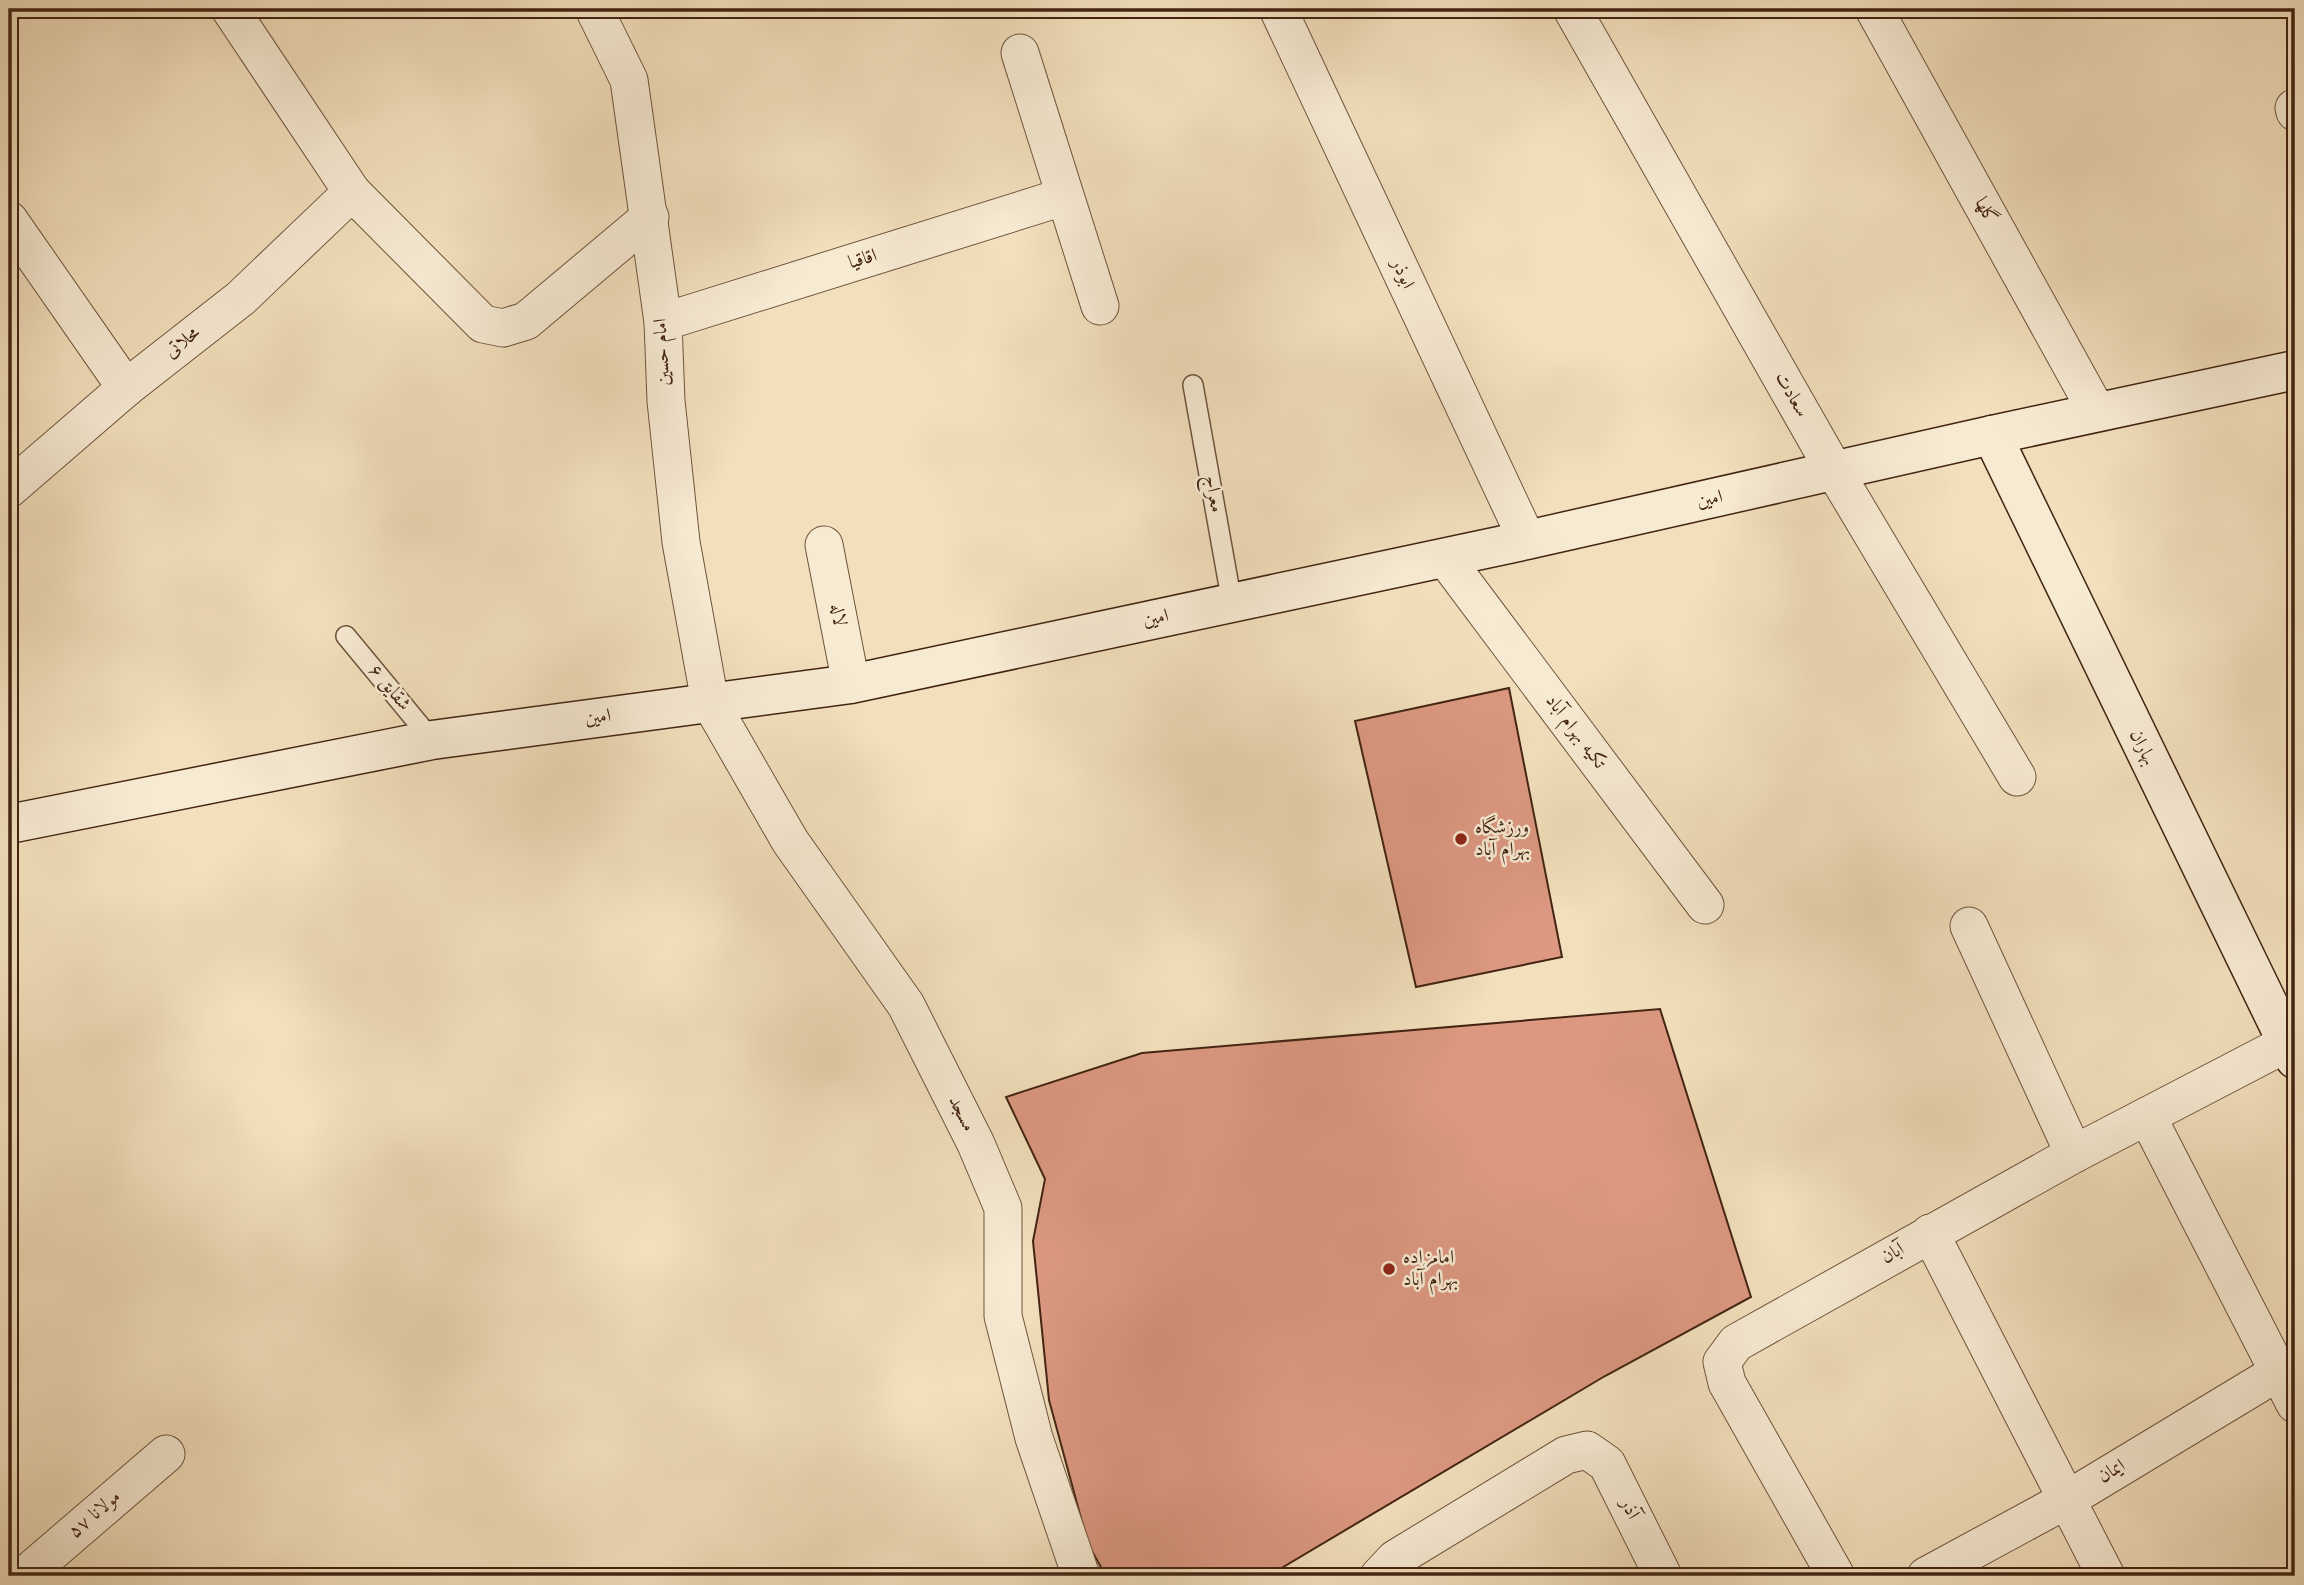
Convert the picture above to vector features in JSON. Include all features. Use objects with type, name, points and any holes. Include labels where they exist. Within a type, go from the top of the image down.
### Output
[{"type":"main road","name":"امین","points":[[9,824],[432,740],[851,684],[1445,558],[2295,370]]},
{"type":"main road","name":"بهاران","points":[[1992,435],[2293,1047]]},
{"type":"street","points":[[230,9],[352,192],[483,324],[503,328],[526,321],[650,217]]},
{"type":"street","name":"امام حسین","points":[[594,9],[629,80],[663,322],[666,401],[681,542],[710,702]]},
{"type":"street","name":"ابوذر","points":[[1278,9],[1527,540]]},
{"type":"street","name":"سعادت","points":[[1572,9],[1835,472],[2017,777]]},
{"type":"street","name":"گلها","points":[[1874,9],[2097,412]]},
{"type":"street","points":[[1020,53],[1063,197],[1100,306]]},
{"type":"street","name":"محلاتی","points":[[9,489],[125,388],[241,298],[352,192]]},
{"type":"street","name":"اقاقیا","points":[[663,322],[1063,197]]},
{"type":"street","points":[[9,220],[125,388]]},
{"type":"street","name":"لاله","points":[[824,545],[851,684]]},
{"type":"street","name":"تکیه بهرام آباد","points":[[1445,558],[1705,905]]},
{"type":"street","name":"مسجد","points":[[710,702],[790,841],[906,1005],[975,1144],[1003,1208],[1003,1315],[1034,1438],[1081,1576]]},
{"type":"street","points":[[1969,926],[2074,1154]]},
{"type":"street","name":"آبان","points":[[1836,1576],[1727,1383],[1722,1362],[1735,1343],[2074,1154],[2293,1047]]},
{"type":"street","points":[[2147,1116],[2287,1366],[2295,1404]]},
{"type":"street","points":[[1930,1233],[2106,1576]]},
{"type":"street","name":"ایمان","points":[[1926,1576],[2068,1499],[2287,1366]]},
{"type":"street","name":"آذر","points":[[1379,1576],[1395,1559],[1566,1455],[1587,1450],[1607,1464],[1663,1576]]},
{"type":"street","name":"مولانا ۵۷","points":[[24,1576],[166,1454]]},
{"type":"lane","name":"معراج","points":[[1193,385],[1232,603]]},
{"type":"lane","name":"شقایق ۶","points":[[346,636],[432,740]]},
{"type":"building","name":"ورزشگاه بهرام آباد","points":[[1509,688],[1562,957],[1416,987],[1355,721]]},
{"type":"building","name":"امامزاده بهرام آباد","points":[[1660,1009],[1751,1297],[1605,1376],[1268,1576],[1106,1576],[1088,1544],[1049,1400],[1033,1241],[1045,1179],[1006,1097],[1142,1053]]},
{"type":"place","name":"ورزشگاه بهرام آباد","points":[[1461,839]]},
{"type":"place","name":"امامزاده بهرام آباد","points":[[1389,1269]]}]
